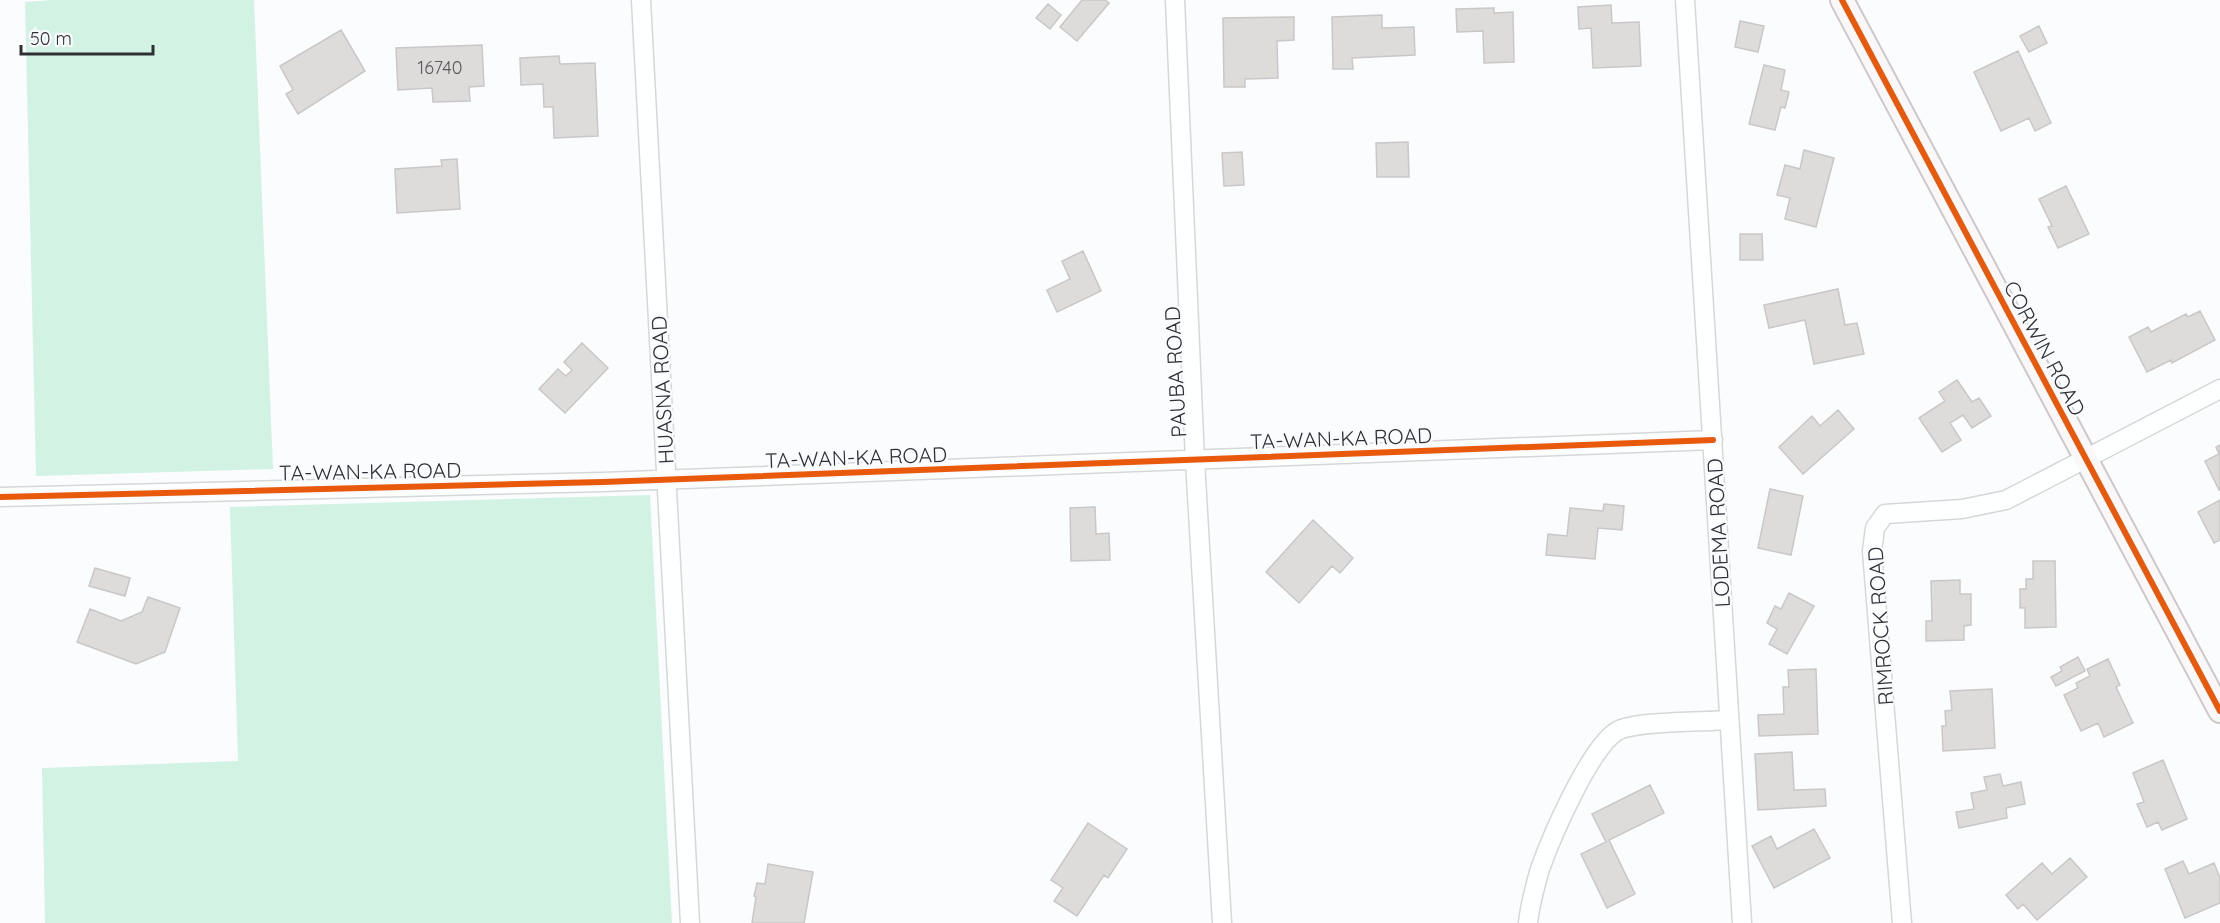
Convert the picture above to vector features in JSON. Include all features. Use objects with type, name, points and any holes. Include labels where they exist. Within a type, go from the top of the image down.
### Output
[{"type":"main road","name":"CORWIN ROAD","points":[[1842,0],[2220,711]]},
{"type":"street","name":"HUASNA ROAD","points":[[641,0],[690,923]]},
{"type":"street","name":"PAUBA ROAD","points":[[1175,0],[1195,461],[1222,923]]},
{"type":"street","name":"LODEMA ROAD","points":[[1685,0],[1742,923]]},
{"type":"street","name":"RIMROCK ROAD","points":[[1902,923],[1872,551],[1875,528],[1886,514],[1962,509],[2007,500],[2220,389]]},
{"type":"street","name":"TA-WAN-KA ROAD","points":[[0,497],[666,480],[1713,440]]},
{"type":"street","points":[[1528,923],[1541,867],[1587,766],[1611,735],[1622,729],[1638,726],[1730,720]]},
{"type":"green space","points":[[254,0],[273,469],[36,476],[25,2]]},
{"type":"green space","points":[[650,495],[672,923],[45,923],[42,768],[238,761],[230,507]]},
{"type":"building","points":[[1082,0],[1105,0],[1109,3],[1077,41],[1060,27]]},
{"type":"building","points":[[1048,4],[1061,15],[1050,29],[1036,18]]},
{"type":"building","points":[[1611,5],[1612,23],[1639,22],[1641,66],[1593,68],[1591,28],[1579,29],[1578,7]]},
{"type":"building","points":[[1494,8],[1494,13],[1513,12],[1514,62],[1484,63],[1483,31],[1457,32],[1456,9]]},
{"type":"building","points":[[1382,15],[1382,28],[1414,27],[1415,55],[1352,58],[1353,69],[1333,69],[1332,17]]},
{"type":"building","points":[[1294,17],[1294,40],[1277,41],[1278,78],[1245,79],[1245,87],[1224,87],[1223,18]]},
{"type":"building","points":[[1740,21],[1764,26],[1758,52],[1735,47]]},
{"type":"building","points":[[2039,26],[2047,43],[2029,52],[2020,36]]},
{"type":"building","points":[[341,30],[365,71],[298,114],[286,94],[293,90],[280,66]]},
{"type":"building","points":[[482,45],[484,86],[469,87],[470,101],[433,102],[432,88],[398,90],[396,48]]},
{"type":"building","points":[[2018,51],[2051,123],[2035,131],[2029,118],[2001,131],[1974,72]]},
{"type":"building","points":[[559,56],[560,64],[595,63],[598,136],[554,138],[553,107],[544,107],[543,84],[521,85],[520,58]]},
{"type":"building","points":[[1764,65],[1785,70],[1781,90],[1789,92],[1785,108],[1781,107],[1775,130],[1749,124]]},
{"type":"building","points":[[1408,142],[1409,177],[1377,177],[1376,143]]},
{"type":"building","points":[[1804,150],[1834,158],[1816,227],[1785,219],[1790,198],[1777,195],[1785,165],[1800,169]]},
{"type":"building","points":[[1242,152],[1244,185],[1224,186],[1222,153]]},
{"type":"building","points":[[457,159],[460,209],[397,213],[395,169],[442,166],[441,160]]},
{"type":"building","points":[[2066,186],[2089,234],[2058,248],[2048,227],[2052,226],[2039,199]]},
{"type":"building","points":[[1740,234],[1762,234],[1763,260],[1740,260]]},
{"type":"building","points":[[1083,251],[1101,291],[1057,312],[1047,290],[1070,279],[1062,261]]},
{"type":"building","points":[[1838,289],[1845,325],[1857,323],[1864,354],[1814,364],[1805,320],[1769,328],[1764,305]]},
{"type":"building","points":[[2200,311],[2215,340],[2172,363],[2171,360],[2147,372],[2129,337],[2148,327],[2151,332],[2186,314],[2188,317]]},
{"type":"building","points":[[582,343],[608,368],[565,413],[539,389],[558,369],[566,376],[572,370],[564,362]]},
{"type":"building","points":[[1957,380],[1972,402],[1979,398],[1991,416],[1972,428],[1963,415],[1950,423],[1961,440],[1942,452],[1919,418],[1945,401],[1939,392]]},
{"type":"building","points":[[1838,410],[1854,429],[1803,474],[1779,447],[1812,416],[1820,426]]},
{"type":"building","points":[[2220,445],[2219,490],[2205,461],[2219,454],[2216,447]]},
{"type":"building","points":[[1770,489],[1803,496],[1791,555],[1758,548]]},
{"type":"building","points":[[2220,500],[2220,540],[2214,543],[2198,512]]},
{"type":"building","points":[[1604,504],[1624,506],[1622,530],[1598,528],[1595,559],[1546,555],[1548,534],[1567,536],[1570,508],[1603,511]]},
{"type":"building","points":[[1095,507],[1096,534],[1109,533],[1110,560],[1071,561],[1070,508]]},
{"type":"building","points":[[1313,520],[1353,558],[1340,573],[1332,566],[1299,603],[1266,572]]},
{"type":"building","points":[[2033,561],[2055,561],[2056,627],[2025,628],[2025,608],[2020,608],[2020,589],[2026,589],[2026,579],[2033,579]]},
{"type":"building","points":[[95,568],[130,578],[125,596],[89,586]]},
{"type":"building","points":[[1960,580],[1960,594],[1971,594],[1971,625],[1964,626],[1964,640],[1926,641],[1926,621],[1932,621],[1931,581]]},
{"type":"building","points":[[1789,593],[1814,606],[1787,654],[1769,644],[1777,629],[1767,623],[1775,606],[1781,609]]},
{"type":"building","points":[[148,597],[180,608],[165,652],[136,664],[77,642],[90,609],[121,621],[142,612]]},
{"type":"building","points":[[2078,657],[2085,671],[2056,686],[2051,677],[2062,671],[2060,667]]},
{"type":"building","points":[[2108,659],[2120,685],[2116,687],[2133,723],[2104,737],[2098,723],[2081,731],[2064,695],[2078,688],[2076,683],[2090,676],[2087,669]]},
{"type":"building","points":[[1816,669],[1818,734],[1759,736],[1758,715],[1784,714],[1783,687],[1789,687],[1788,670]]},
{"type":"building","points":[[1992,689],[1995,748],[1943,751],[1942,726],[1946,726],[1945,711],[1952,710],[1950,691]]},
{"type":"building","points":[[1792,752],[1794,790],[1825,789],[1826,806],[1758,810],[1755,754]]},
{"type":"building","points":[[2163,760],[2187,819],[2162,830],[2158,822],[2147,827],[2137,804],[2144,802],[2133,773]]},
{"type":"building","points":[[2000,774],[2003,786],[2021,782],[2025,804],[2006,808],[2007,818],[1959,828],[1956,812],[1974,809],[1971,793],[1987,790],[1984,777]]},
{"type":"building","points":[[1650,785],[1664,813],[1609,840],[1635,894],[1607,908],[1581,854],[1606,842],[1592,814]]},
{"type":"building","points":[[1088,823],[1127,849],[1108,878],[1104,875],[1077,916],[1054,901],[1063,888],[1051,880]]},
{"type":"building","points":[[1814,829],[1830,858],[1774,888],[1752,846],[1771,836],[1777,849]]},
{"type":"building","points":[[2070,858],[2087,877],[2037,920],[2023,904],[2018,909],[2006,895],[2042,863],[2052,874]]},
{"type":"building","points":[[2183,861],[2189,874],[2214,863],[2220,878],[2220,903],[2185,918],[2165,869]]},
{"type":"building","points":[[768,864],[813,872],[804,923],[752,923],[757,883],[765,884]]},
{"type":"cycle path","points":[[1842,0],[2220,711]]},
{"type":"cycle path","points":[[0,497],[603,482],[1713,440]]}]
